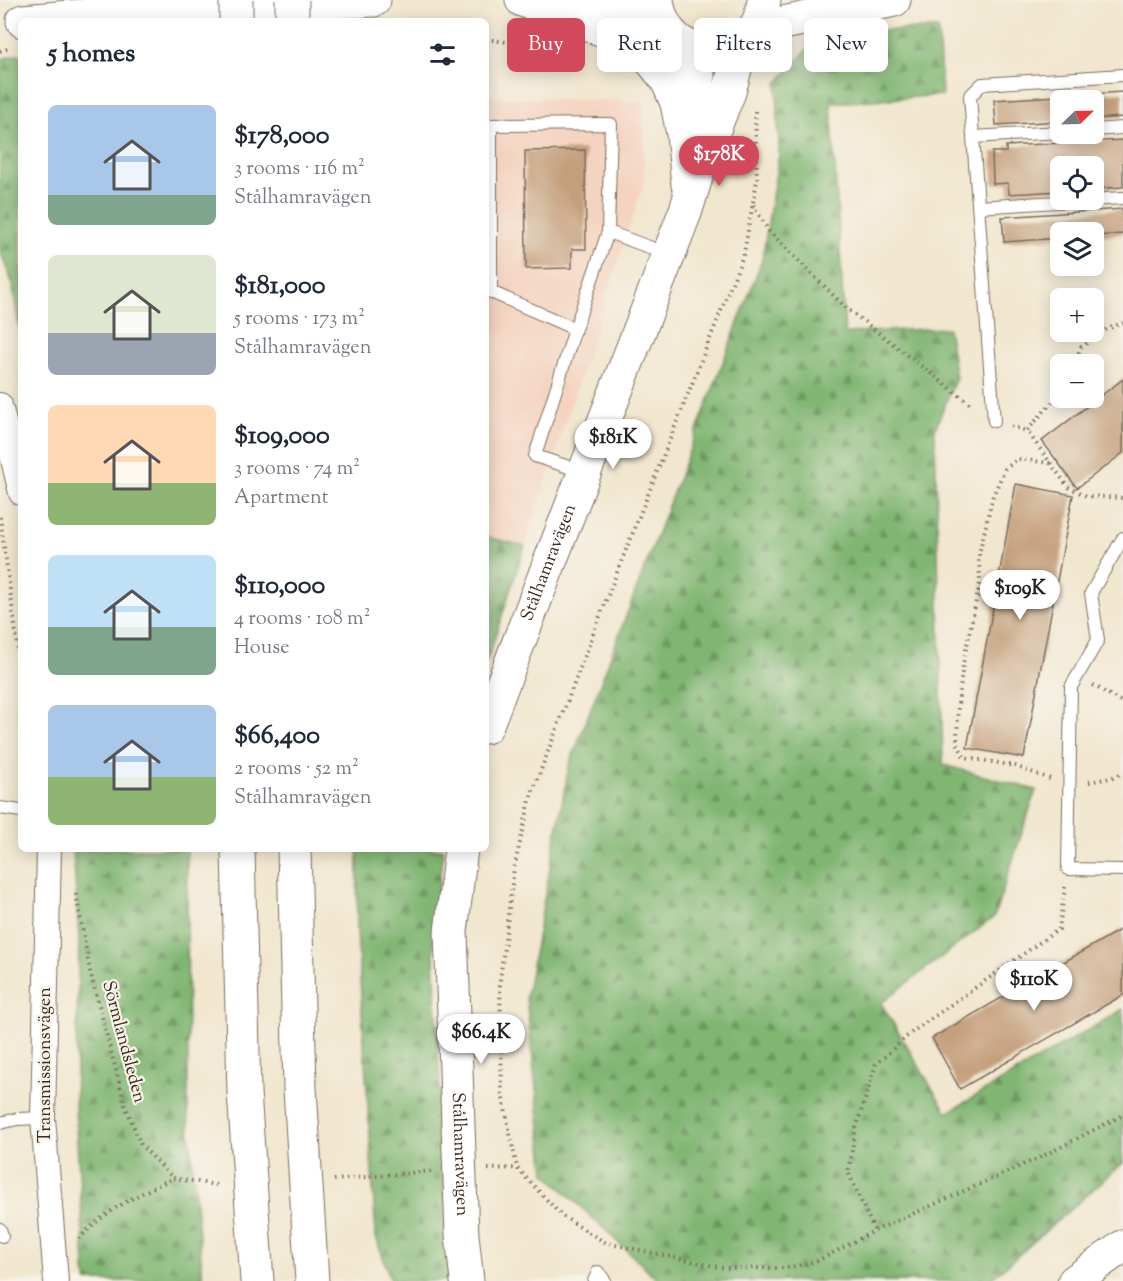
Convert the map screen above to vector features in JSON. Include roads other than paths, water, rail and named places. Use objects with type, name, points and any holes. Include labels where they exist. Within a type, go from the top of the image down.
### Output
[{"type":"main road","points":[[236,0],[236,18]]},
{"type":"main road","points":[[292,0],[292,18]]},
{"type":"main road","points":[[57,18],[162,9],[374,0]]},
{"type":"main road","name":"Stålhamravägen","points":[[522,0],[614,34],[630,42],[651,60],[667,80],[676,103],[683,134],[689,197]]},
{"type":"main road","points":[[551,0],[630,11],[659,11],[667,30],[681,43],[694,49]]},
{"type":"main road","points":[[788,18],[894,0]]},
{"type":"main road","points":[[0,23],[18,21]]},
{"type":"main road","name":"Stålhamravägen","points":[[690,47],[698,75],[701,161]]},
{"type":"main road","name":"Stålhamravägen","points":[[489,719],[736,72]]},
{"type":"main road","points":[[238,852],[244,1092],[257,1281]]},
{"type":"main road","points":[[294,852],[300,1089],[312,1281]]},
{"type":"main road","name":"Stålhamravägen","points":[[461,852],[451,932],[462,1235],[466,1281]]},
{"type":"street","points":[[0,405],[18,481]]},
{"type":"street","name":"Transmissionsvägen","points":[[49,860],[43,1118],[56,1281]]},
{"type":"street","points":[[1074,1281],[1123,1246]]},
{"type":"lane","points":[[993,421],[970,96],[982,84],[1123,75]]},
{"type":"lane","points":[[575,329],[491,292],[491,125],[611,124],[608,232],[535,456],[585,472]]},
{"type":"lane","points":[[1104,129],[1123,128]]},
{"type":"lane","points":[[973,137],[1050,133]]},
{"type":"lane","points":[[978,207],[1123,198]]},
{"type":"lane","points":[[608,232],[668,254]]},
{"type":"lane","points":[[1123,538],[1091,593],[1098,640],[1071,687],[1068,869],[1123,870]]},
{"type":"lane","points":[[0,808],[18,811]]},
{"type":"lane","points":[[0,1123],[17,1119],[43,1118]]},
{"type":"lane","points":[[594,1281],[598,1272],[605,1281]]}]
